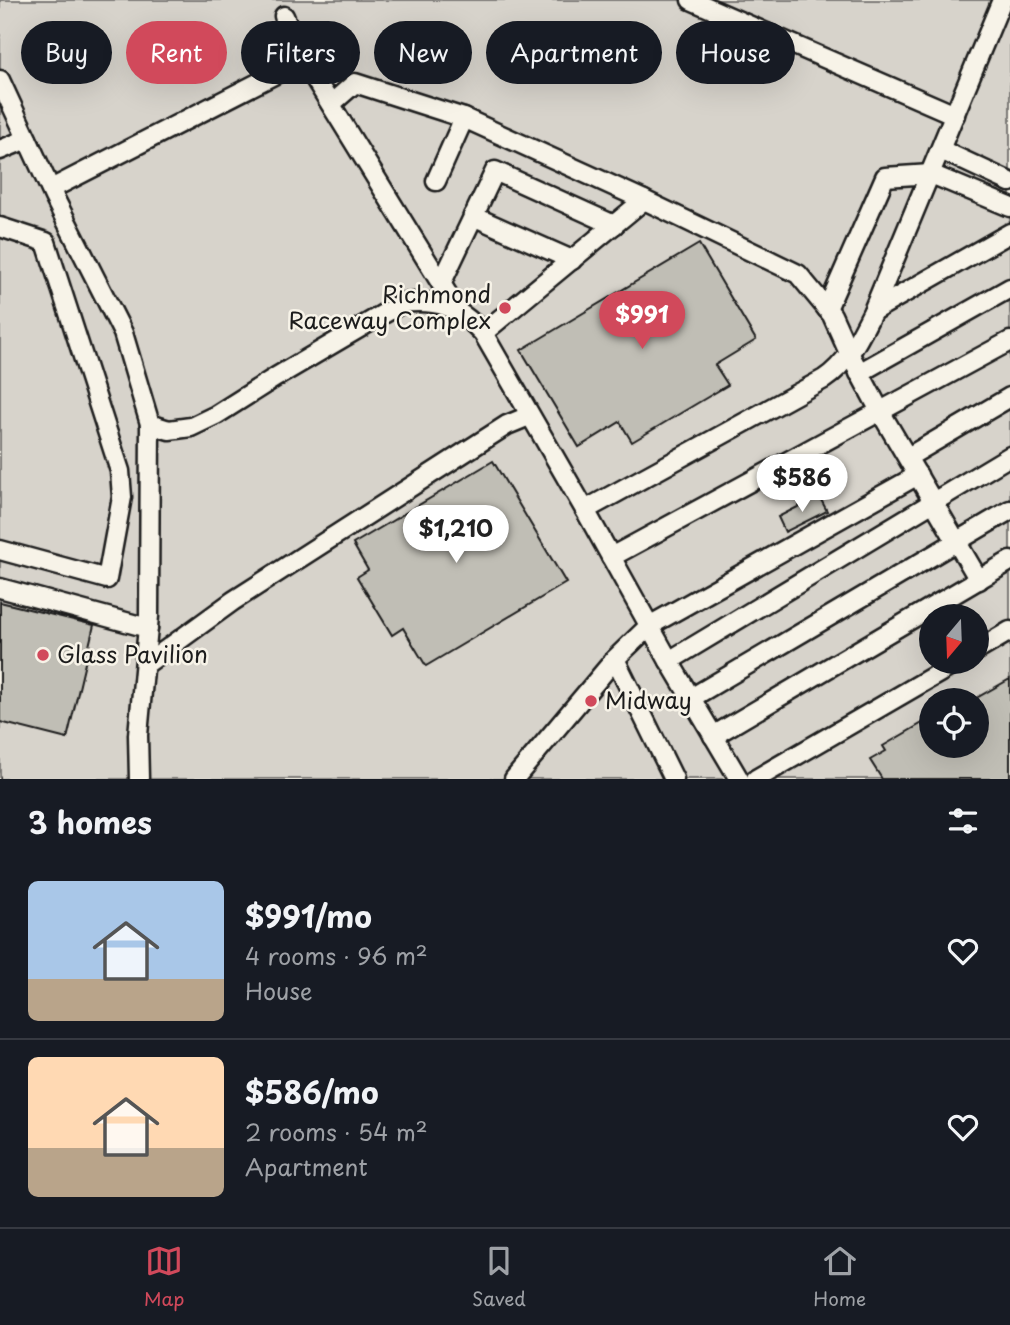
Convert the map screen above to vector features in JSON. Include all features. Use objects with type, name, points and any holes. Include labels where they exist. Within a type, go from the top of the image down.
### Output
[{"type":"street","points":[[691,0],[955,115]]},
{"type":"street","points":[[586,510],[824,379],[850,355],[873,311],[1002,0]]},
{"type":"street","points":[[284,16],[286,21]]},
{"type":"street","points":[[0,80],[123,333],[150,424],[148,628],[138,735],[139,779]]},
{"type":"street","points":[[331,104],[355,83],[464,118],[798,274],[832,315],[881,413],[978,580]]},
{"type":"street","points":[[51,189],[256,84]]},
{"type":"street","points":[[318,84],[458,311],[483,333],[739,779]]},
{"type":"street","points":[[436,181],[464,118]]},
{"type":"street","points":[[0,150],[27,139]]},
{"type":"street","points":[[940,150],[1010,182]]},
{"type":"street","points":[[442,282],[495,171],[614,225]]},
{"type":"street","points":[[827,309],[886,177],[931,173],[1010,207]]},
{"type":"street","points":[[483,333],[644,200]]},
{"type":"street","points":[[473,216],[572,260]]},
{"type":"street","points":[[0,228],[46,242],[120,471],[122,497],[107,579],[0,550]]},
{"type":"street","points":[[873,311],[1010,233]]},
{"type":"street","points":[[859,373],[1010,288]]},
{"type":"street","points":[[150,424],[169,430],[191,426],[216,415],[275,377],[402,303],[425,301],[458,311]]},
{"type":"street","points":[[611,557],[1010,341]]},
{"type":"street","points":[[908,457],[1010,397]]},
{"type":"street","points":[[145,665],[233,601],[507,425],[529,416]]},
{"type":"street","points":[[669,661],[1010,456]]},
{"type":"street","points":[[514,779],[615,659],[649,626],[918,475]]},
{"type":"street","points":[[691,698],[1010,510]]},
{"type":"street","points":[[713,736],[1010,561]]},
{"type":"street","points":[[0,588],[148,628]]},
{"type":"street","points":[[989,643],[1010,631]]},
{"type":"street","points":[[615,659],[674,779]]},
{"type":"street","points":[[756,779],[937,674]]},
{"type":"shaded area","name":"Richmond Raceway Complex","points":[[0,0],[1010,0],[1010,779],[0,779]]},
{"type":"building","points":[[699,244],[756,340],[715,365],[728,385],[632,442],[620,422],[579,447],[521,350]]},
{"type":"building","points":[[493,461],[566,583],[426,666],[403,628],[392,635],[357,577],[368,570],[353,544]]},
{"type":"building","points":[[819,496],[827,511],[785,532],[778,517]]},
{"type":"building","name":"Glass Pavilion","points":[[0,602],[94,625],[67,739],[0,722]]},
{"type":"building","points":[[1010,679],[1010,779],[882,779],[870,760],[886,751],[883,746],[919,725],[919,758],[989,758],[989,691]]},
{"type":"place","name":"Richmond Raceway Complex","points":[[505,308]]},
{"type":"place","name":"Glass Pavilion","points":[[43,655]]},
{"type":"place","name":"Midway","points":[[591,701]]}]
